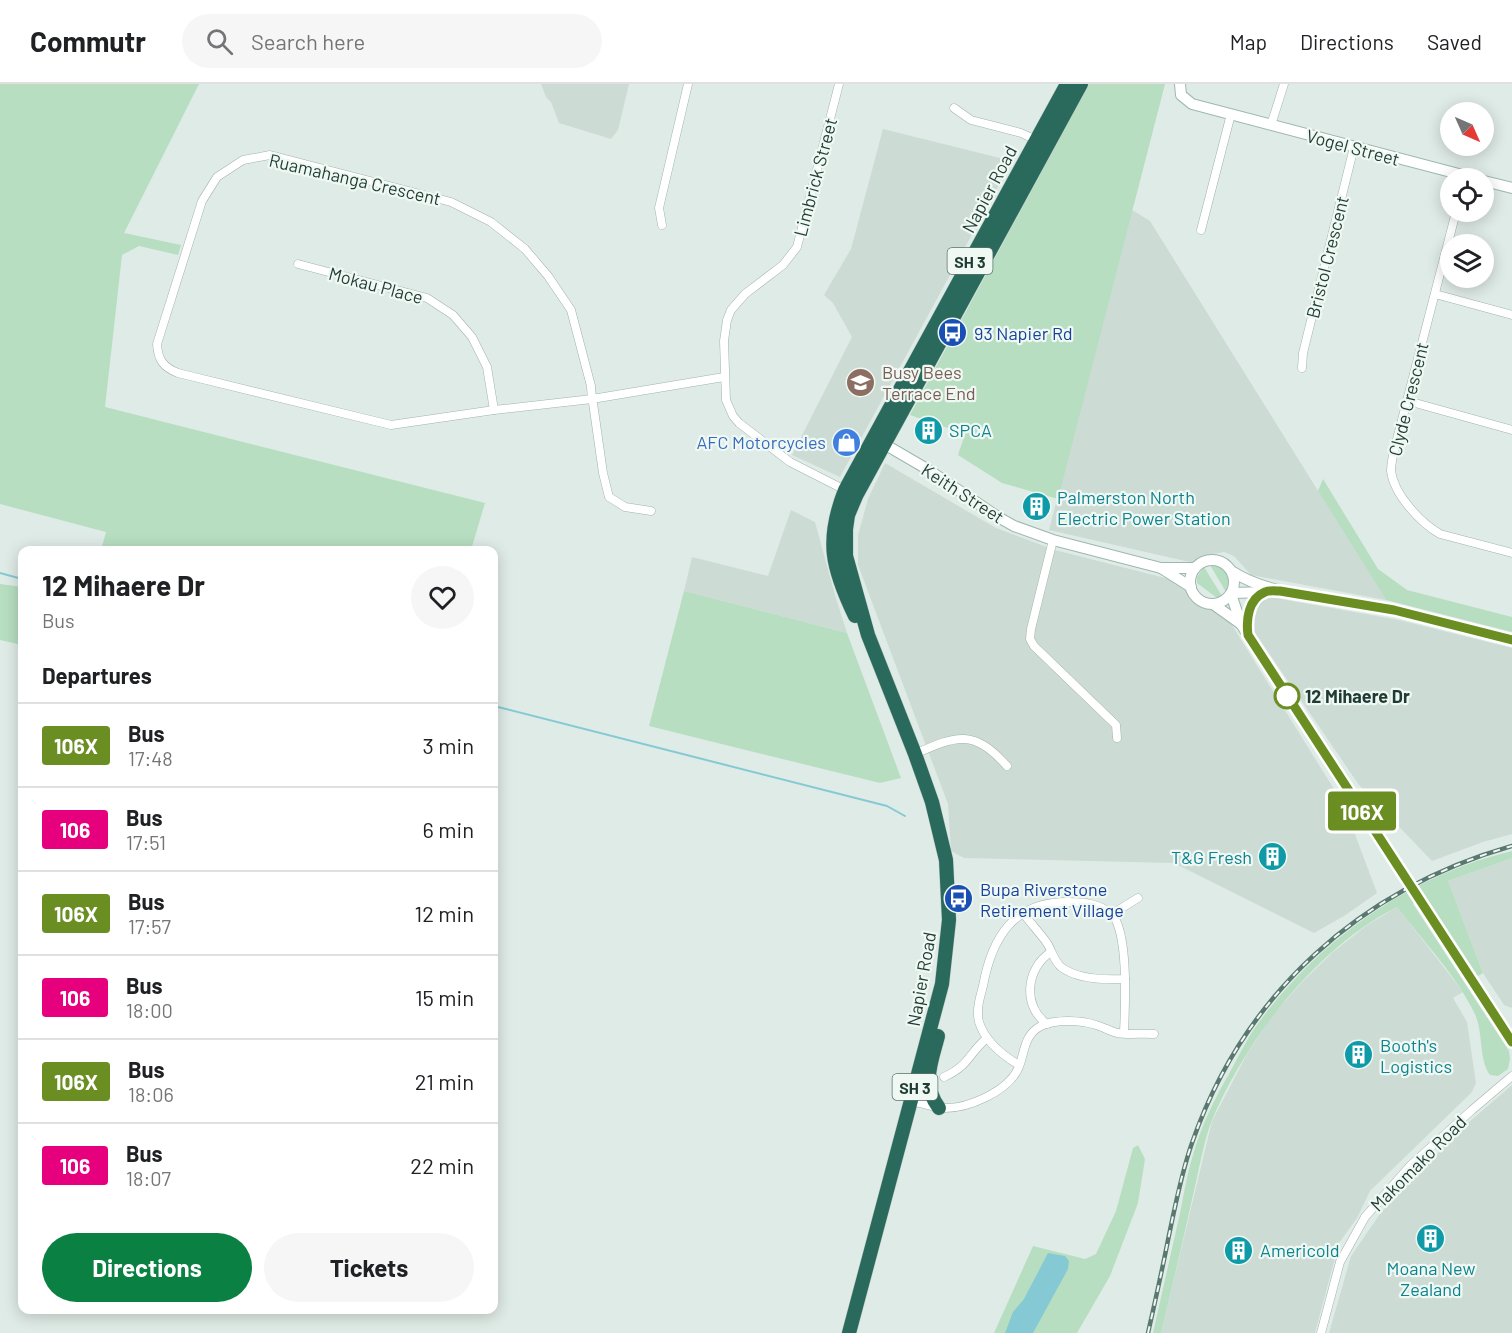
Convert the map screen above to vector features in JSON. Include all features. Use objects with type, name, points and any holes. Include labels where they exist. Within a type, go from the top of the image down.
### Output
[{"type":"highway","name":"Napier Road","points":[[1001,217],[1036,140],[1067,84]]},
{"type":"highway","name":"Napier Road","points":[[849,1333],[942,984],[949,920],[946,860],[932,802],[868,636],[851,576],[845,545],[851,493],[1001,217],[1081,84]]},
{"type":"highway","points":[[939,1108],[928,1088],[928,1076],[943,1014],[942,984]]},
{"type":"main road","name":"Vogel Street","points":[[1180,90],[1192,105],[1440,170]]},
{"type":"main road","points":[[1494,184],[1512,188]]},
{"type":"main road","name":"Keith Street","points":[[878,441],[927,469],[998,517],[1014,525],[1053,540],[1161,568],[1195,568]]},
{"type":"main road","points":[[1511,1038],[1248,635],[1240,624],[1213,604],[1201,602],[1197,598],[1191,587],[1190,577],[1195,568],[1205,560],[1216,560],[1226,564],[1233,572],[1255,584],[1280,591],[1394,610],[1512,640]]},
{"type":"main road","name":"Keith Street","points":[[1161,568],[1191,587]]},
{"type":"main road","points":[[1213,604],[1227,599],[1231,594],[1235,583],[1233,572]]},
{"type":"main road","points":[[1231,594],[1280,591]]},
{"type":"main road","points":[[1248,635],[1249,610],[1257,598],[1265,592]]},
{"type":"main road","points":[[1231,594],[1240,624]]},
{"type":"street","points":[[662,225],[658,208],[688,84]]},
{"type":"street","name":"Limbrick Street","points":[[838,84],[796,247],[783,265],[745,294],[731,310],[725,332],[724,377],[728,408],[739,423],[790,462],[851,493]]},
{"type":"street","points":[[1271,125],[1284,84]]},
{"type":"street","points":[[954,108],[970,120],[1021,133],[1036,140]]},
{"type":"street","points":[[1201,230],[1231,114]]},
{"type":"street","name":"Bristol Crescent","points":[[1302,368],[1303,353],[1354,147]]},
{"type":"street","name":"Ruamahanga Crescent","points":[[592,399],[591,386],[571,310],[548,276],[525,249],[491,222],[451,202],[270,155],[243,160],[217,177],[202,201],[157,344],[159,358],[165,368],[178,373],[391,425],[592,399],[724,377]]},
{"type":"street","name":"Clyde Crescent","points":[[1453,222],[1391,470],[1395,483],[1411,509],[1419,519],[1440,534],[1512,553]]},
{"type":"street","name":"Mokau Place","points":[[298,264],[427,298],[453,315],[472,337],[487,367],[494,410]]},
{"type":"street","points":[[1435,294],[1512,315]]},
{"type":"street","points":[[592,399],[603,473],[609,497],[625,507],[651,512]]},
{"type":"street","points":[[1408,401],[1512,430]]},
{"type":"street","points":[[1053,540],[1030,639],[1034,646],[1116,725],[1117,738]]},
{"type":"street","points":[[915,754],[952,740],[963,739],[976,741],[992,749],[1007,766]]},
{"type":"street","points":[[1112,914],[1138,898]]},
{"type":"street","points":[[1019,1065],[1001,1054],[987,1038],[980,1024],[978,1011],[985,975],[997,939],[1012,922],[1037,905],[1078,902],[1098,906],[1112,914],[1120,927],[1125,979],[1124,1033]]},
{"type":"street","points":[[1023,914],[1059,965],[1069,971],[1106,979],[1125,979]]},
{"type":"street","points":[[1047,1024],[1041,1020],[1033,1005],[1030,984],[1035,968],[1051,952]]},
{"type":"street","points":[[911,1101],[939,1108],[969,1104],[987,1096],[1011,1079],[1019,1065],[1028,1038],[1032,1032],[1047,1024],[1086,1023],[1118,1033],[1154,1034]]},
{"type":"street","points":[[944,1077],[964,1065],[987,1038]]},
{"type":"street","name":"Makomako Road","points":[[1321,1333],[1340,1262],[1365,1217],[1411,1165],[1512,1076]]},
{"type":"shaded area","points":[[541,84],[629,84],[618,130],[611,139],[559,123]]},
{"type":"shaded area","points":[[883,129],[1012,161],[840,477],[792,455],[852,337],[833,303],[824,295],[851,249]]},
{"type":"shaded area","points":[[1132,210],[1150,221],[1386,600],[1251,575],[1234,556],[1224,552],[1205,556],[1194,563],[1049,530]]},
{"type":"shaded area","points":[[885,463],[996,528],[1055,550],[1185,583],[1225,614],[1344,805],[1377,893],[1314,933],[1174,863],[964,858],[951,851],[948,804],[858,565],[858,535],[868,499]]},
{"type":"shaded area","points":[[791,510],[815,522],[847,633],[684,591],[692,557],[768,576]]},
{"type":"shaded area","points":[[1270,597],[1399,620],[1512,648],[1512,834],[1432,861],[1359,785],[1251,627],[1251,612],[1258,603]]},
{"type":"shaded area","points":[[1512,858],[1512,1008],[1504,1005],[1483,973],[1448,881]]},
{"type":"shaded area","points":[[1397,907],[1463,992],[1453,998],[1467,1022],[1476,1083],[1472,1092],[1370,1191],[1357,1218],[1339,1243],[1315,1333],[1161,1333],[1212,1121],[1247,1054],[1272,1016],[1302,982],[1333,952],[1366,926]]},
{"type":"shaded area","points":[[1512,1085],[1512,1333],[1329,1333],[1351,1256],[1380,1214],[1461,1129]]},
{"type":"green space","points":[[0,84],[199,84],[124,233],[181,245],[178,255],[139,246],[122,255],[105,407],[485,503],[472,546],[102,546],[106,532],[0,504]]},
{"type":"green space","points":[[1089,84],[1165,84],[1058,499],[1002,483],[958,455],[965,434],[910,415]]},
{"type":"green space","points":[[1323,479],[1378,569],[1407,590],[1512,617],[1512,632],[1386,600],[1318,491]]},
{"type":"green space","points":[[1210,565],[1226,573],[1228,587],[1226,592]]},
{"type":"green space","points":[[1204,567],[1222,596],[1217,598],[1197,583],[1197,577]]},
{"type":"green space","points":[[0,584],[18,586],[18,644],[0,640]]},
{"type":"green space","points":[[684,591],[847,633],[901,778],[880,783],[649,726]]},
{"type":"green space","points":[[1512,851],[1512,858],[1448,881],[1483,973],[1478,976],[1425,896],[1413,904],[1509,1051],[1508,1069],[1498,1076],[1490,1075],[1484,1061],[1474,1012],[1448,971],[1397,907],[1367,925],[1339,946],[1287,998],[1244,1058],[1227,1089],[1206,1138],[1161,1333],[1153,1333],[1196,1144],[1214,1102],[1252,1032],[1276,1000],[1304,970],[1333,943],[1366,918],[1436,877],[1473,862]]},
{"type":"green space","points":[[1138,1145],[1145,1159],[1138,1203],[1110,1276],[1077,1333],[994,1333],[1033,1246],[1085,1259],[1096,1254],[1116,1211],[1133,1148]]},
{"type":"water","points":[[1048,1253],[1065,1256],[1069,1261],[1068,1269],[1033,1333],[1005,1333],[1013,1312],[1024,1299]]},
{"type":"waterway","points":[[0,573],[18,578]]},
{"type":"waterway","points":[[498,707],[887,806],[905,816]]},
{"type":"railway","points":[[1148,1333],[1178,1191],[1192,1143],[1214,1089],[1243,1039],[1276,994],[1315,954],[1358,919],[1406,889],[1457,865],[1512,846]]},
{"type":"bus line","name":"106X","points":[[1512,640],[1366,604],[1280,591],[1265,592],[1257,598],[1249,610],[1246,627],[1248,635],[1512,1042]]},
{"type":"place","name":"93 Napier Rd","points":[[953,333]]},
{"type":"place","name":"Busy Bees Terrace End","points":[[861,382]]},
{"type":"place","name":"SPCA","points":[[928,430]]},
{"type":"place","name":"AFC Motorcycles","points":[[847,442]]},
{"type":"place","name":"Palmerston North Electric Power Station","points":[[1036,507]]},
{"type":"place","name":"12 Mihaere Dr","points":[[1287,696]]},
{"type":"place","name":"T&G Fresh","points":[[1273,857]]},
{"type":"place","name":"Bupa Riverstone Retirement Village","points":[[959,899]]},
{"type":"place","name":"Booth's Logistics","points":[[1359,1055]]},
{"type":"place","name":"Moana New Zealand","points":[[1431,1239]]},
{"type":"place","name":"Americold","points":[[1239,1250]]}]
